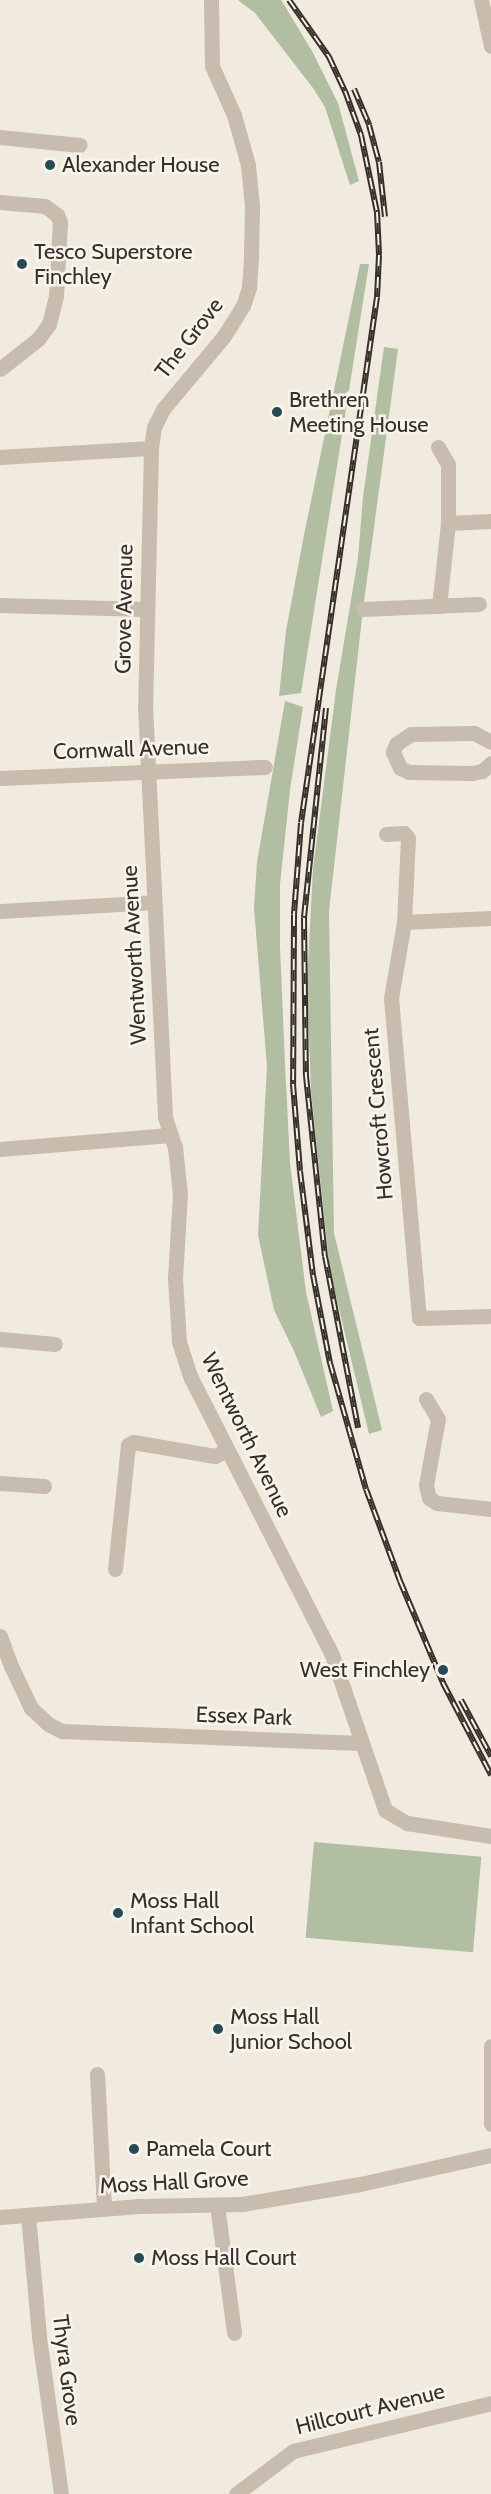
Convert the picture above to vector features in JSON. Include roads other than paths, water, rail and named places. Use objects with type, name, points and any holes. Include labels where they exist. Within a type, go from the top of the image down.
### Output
[{"type":"street","name":"The Grove","points":[[151,448],[154,427],[163,409],[228,331],[243,306],[249,287],[252,206],[248,165],[234,115],[212,66],[211,0]]},
{"type":"street","points":[[481,0],[491,46]]},
{"type":"street","points":[[0,137],[80,145]]},
{"type":"street","points":[[0,202],[45,206],[57,215],[60,222],[56,296],[49,324],[38,339],[0,369]]},
{"type":"street","points":[[438,447],[448,464],[448,523],[439,606]]},
{"type":"street","points":[[0,457],[151,448]]},
{"type":"street","name":"Grove Avenue","points":[[148,771],[145,609],[151,448]]},
{"type":"street","points":[[448,523],[491,521]]},
{"type":"street","points":[[363,609],[479,604]]},
{"type":"street","points":[[0,605],[145,609]]},
{"type":"street","points":[[491,742],[474,733],[411,734],[396,744],[393,752],[400,768],[409,772],[472,773],[482,771],[491,763]]},
{"type":"street","name":"Cornwall Avenue","points":[[0,778],[265,767]]},
{"type":"street","name":"Wentworth Avenue","points":[[148,771],[165,1117],[169,1135],[175,1147],[180,1194],[175,1278],[179,1342],[191,1378],[332,1655],[360,1743]]},
{"type":"street","points":[[386,834],[404,833],[408,838],[404,922],[491,918]]},
{"type":"street","points":[[0,911],[154,902]]},
{"type":"street","name":"Howcroft Crescent","points":[[404,922],[391,998],[419,1318],[491,1316]]},
{"type":"street","points":[[0,1149],[169,1135]]},
{"type":"street","points":[[0,1339],[55,1344]]},
{"type":"street","points":[[426,1399],[438,1419],[426,1485],[429,1498],[437,1503],[491,1509]]},
{"type":"street","points":[[115,1569],[128,1445],[133,1442],[215,1456],[227,1450]]},
{"type":"street","points":[[0,1483],[44,1486]]},
{"type":"street","name":"Essex Park","points":[[0,1636],[31,1708],[48,1724],[62,1731],[360,1743]]},
{"type":"street","points":[[360,1743],[385,1810],[407,1822],[491,1836]]},
{"type":"street","points":[[491,2046],[491,2124]]},
{"type":"street","points":[[97,2074],[104,2208]]},
{"type":"street","name":"Moss Hall Grove","points":[[0,2217],[104,2208],[242,2204],[360,2184],[491,2155]]},
{"type":"street","points":[[217,2205],[234,2333]]},
{"type":"street","name":"Thyra Grove","points":[[28,2215],[39,2337],[61,2494]]},
{"type":"street","name":"Hillcourt Avenue","points":[[236,2494],[293,2451],[491,2403]]},
{"type":"railway","points":[[289,0],[329,57],[345,91],[361,135],[377,212],[379,255],[377,297],[301,823],[294,915],[293,1084],[300,1171],[313,1275],[330,1363],[366,1489],[400,1581],[443,1683],[491,1775]]},
{"type":"railway","points":[[354,89],[369,125],[379,162],[385,217]]},
{"type":"railway","points":[[326,708],[304,918],[306,1076],[325,1256],[358,1428]]},
{"type":"railway","points":[[461,1700],[491,1756]]},
{"type":"place","name":"Alexander House","points":[[50,165]]},
{"type":"place","name":"Tesco Superstore Finchley","points":[[22,264]]},
{"type":"place","name":"Brethren Meeting House","points":[[277,412]]},
{"type":"place","name":"West Finchley","points":[[443,1670]]},
{"type":"place","name":"Moss Hall Infant School","points":[[118,1913]]},
{"type":"place","name":"Moss Hall Junior School","points":[[218,2029]]},
{"type":"place","name":"Pamela Court","points":[[134,2149]]},
{"type":"place","name":"Moss Hall Court","points":[[139,2258]]}]
